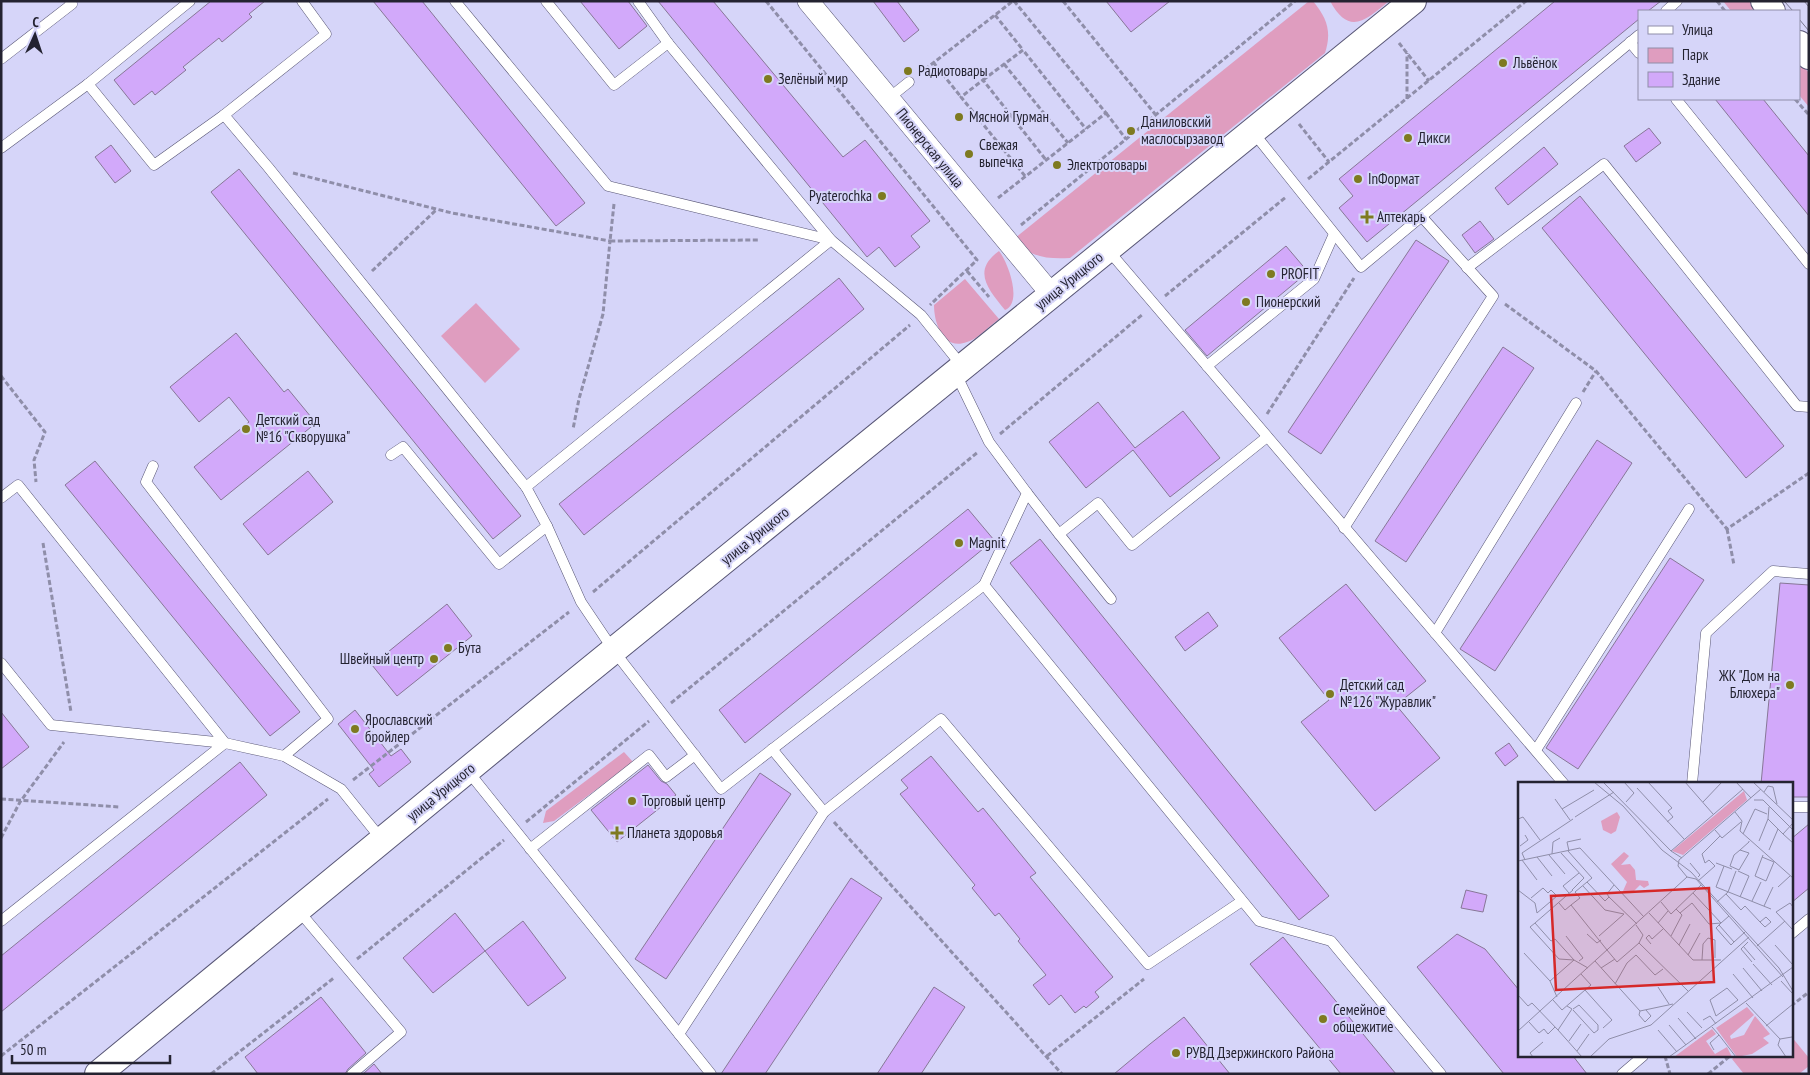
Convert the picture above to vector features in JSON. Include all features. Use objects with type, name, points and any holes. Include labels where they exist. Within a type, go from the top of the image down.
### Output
[{"type":"street","name":"Пионерская улица","points":[[808,1],[1052,295]]},
{"type":"street","name":"улица Урицкого","points":[[98,1074],[467,770],[1413,1]]},
{"type":"street","points":[[1800,45],[1809,56]]},
{"type":"lane","points":[[1,59],[72,4],[70,1]]},
{"type":"lane","points":[[2,146],[88,84],[190,1]]},
{"type":"lane","points":[[88,84],[154,165],[224,116],[326,34],[302,1]]},
{"type":"lane","points":[[455,1],[608,186],[831,240]]},
{"type":"lane","points":[[546,1],[614,85],[668,43]]},
{"type":"lane","points":[[638,1],[668,43],[831,240],[921,315],[959,370],[989,442],[1111,599]]},
{"type":"lane","points":[[1667,10],[1677,1]]},
{"type":"lane","points":[[1254,132],[1361,267],[1638,36]]},
{"type":"lane","points":[[1630,42],[1638,52]]},
{"type":"lane","points":[[888,98],[909,82]]},
{"type":"lane","points":[[1677,100],[1809,264]]},
{"type":"lane","points":[[224,116],[268,167],[526,487],[547,526],[581,602],[614,651],[721,789],[984,585],[1027,493]]},
{"type":"lane","points":[[1467,268],[1604,164],[1797,406],[1809,407]]},
{"type":"lane","points":[[1344,528],[1493,296],[1422,216]]},
{"type":"lane","points":[[1207,366],[1314,279],[1334,234]]},
{"type":"lane","points":[[526,487],[831,240]]},
{"type":"lane","points":[[1108,249],[1562,782]]},
{"type":"lane","points":[[1435,634],[1576,403]]},
{"type":"lane","points":[[1059,534],[1098,503],[1132,545],[1267,437]]},
{"type":"lane","points":[[391,455],[403,447],[500,564],[547,526]]},
{"type":"lane","points":[[152,466],[146,482],[328,719],[284,756]]},
{"type":"lane","points":[[1,498],[18,486],[225,743]]},
{"type":"lane","points":[[1536,750],[1689,509]]},
{"type":"lane","points":[[1692,782],[1706,633],[1773,571],[1809,574]]},
{"type":"lane","points":[[984,585],[1259,921],[1331,941],[1440,1074]]},
{"type":"lane","points":[[1,663],[51,725],[74,729],[225,743],[284,756],[341,789],[382,841]]},
{"type":"lane","points":[[679,1034],[824,812],[941,719],[1148,964],[1242,901]]},
{"type":"lane","points":[[1,921],[225,743]]},
{"type":"lane","points":[[772,749],[824,812]]},
{"type":"lane","points":[[530,849],[649,755],[666,776],[695,754]]},
{"type":"lane","points":[[467,770],[711,1074]]},
{"type":"lane","points":[[1792,808],[1809,807]]},
{"type":"lane","points":[[298,910],[345,968],[401,1032],[352,1074]]},
{"type":"lane","points":[[1792,933],[1809,920]]},
{"type":"lane","points":[[1622,1074],[1641,1058]]},
{"type":"path","points":[[1,1056],[581,602],[921,315],[944,290],[977,260],[766,1]]},
{"type":"path","points":[[909,82],[1014,1],[1126,139]]},
{"type":"path","points":[[1063,1],[1155,114]]},
{"type":"path","points":[[1018,227],[1295,1]]},
{"type":"path","points":[[212,1074],[515,831],[1154,304],[1526,1]]},
{"type":"path","points":[[995,15],[1086,129]]},
{"type":"path","points":[[1399,42],[1429,81]]},
{"type":"path","points":[[961,97],[1023,50]]},
{"type":"path","points":[[1407,52],[1407,99]]},
{"type":"path","points":[[933,62],[1025,176]]},
{"type":"path","points":[[1004,64],[1068,143]]},
{"type":"path","points":[[983,80],[1046,160]]},
{"type":"path","points":[[1796,100],[1808,114]]},
{"type":"path","points":[[981,211],[1106,113]]},
{"type":"path","points":[[1299,124],[1329,162]]},
{"type":"path","points":[[268,167],[436,210],[610,241],[762,240]]},
{"type":"path","points":[[568,454],[579,399],[603,314],[616,188]]},
{"type":"path","points":[[360,282],[436,210]]},
{"type":"path","points":[[1258,427],[1361,267]]},
{"type":"path","points":[[967,271],[988,297]]},
{"type":"path","points":[[1493,296],[1596,371],[1727,529],[1734,565]]},
{"type":"path","points":[[1576,403],[1596,371]]},
{"type":"path","points":[[1727,529],[1809,473]]},
{"type":"path","points":[[1,838],[20,802],[74,729]]},
{"type":"path","points":[[1,799],[20,802],[142,808]]},
{"type":"path","points":[[824,812],[1062,1074]]},
{"type":"path","points":[[1047,1056],[1147,977],[1148,964]]},
{"type":"path","points":[[1792,1005],[1809,992]]},
{"type":"path","points":[[1666,1058],[1670,1074]]},
{"type":"path","points":[[1708,1074],[1728,1058]]},
{"type":"green space","points":[[1309,1],[1313,1],[1325,19],[1328,38],[1325,53],[1070,258],[1039,256],[1020,245],[1015,238]]},
{"type":"green space","points":[[1330,1],[1389,1],[1365,19],[1351,22],[1344,19],[1337,12]]},
{"type":"green space","points":[[1723,1],[1749,1],[1756,10],[1730,10]]},
{"type":"green space","points":[[1800,62],[1809,73],[1809,107],[1800,96]]},
{"type":"green space","points":[[999,251],[1010,273],[1013,291],[1013,299],[1010,306],[1005,310],[989,288],[984,273],[991,258]]},
{"type":"green space","points":[[965,279],[999,319],[975,338],[959,344],[952,343],[941,334],[934,312],[934,305]]},
{"type":"green space","points":[[476,303],[520,349],[485,383],[441,336]]},
{"type":"green space","points":[[624,752],[633,762],[554,821],[543,823],[546,811]]},
{"type":"green space","points":[[1792,1037],[1809,1058],[1809,1066],[1799,1074],[1744,1074],[1732,1059],[1792,1058]]},
{"type":"building","points":[[211,1],[265,1],[249,14],[252,17],[222,42],[219,38],[183,67],[186,70],[155,95],[152,91],[134,105],[114,80]]},
{"type":"building","points":[[373,1],[422,1],[585,203],[556,226]]},
{"type":"building","points":[[580,1],[628,1],[647,26],[619,49]]},
{"type":"building","points":[[658,1],[713,1],[843,157],[865,140],[930,221],[911,236],[920,247],[895,267],[879,247],[867,257]]},
{"type":"building","points":[[873,1],[897,1],[919,30],[904,42]]},
{"type":"building","points":[[1106,1],[1170,1],[1131,32]]},
{"type":"building","points":[[1555,1],[1661,1],[1649,10],[1638,10],[1638,20],[1367,242],[1339,208],[1353,196],[1339,179]]},
{"type":"building","points":[[1716,100],[1764,100],[1809,156],[1809,216]]},
{"type":"building","points":[[1649,128],[1661,143],[1636,162],[1624,146]]},
{"type":"building","points":[[111,145],[131,171],[115,183],[95,157]]},
{"type":"building","points":[[1544,147],[1558,164],[1508,205],[1495,188]]},
{"type":"building","points":[[239,169],[521,516],[493,539],[211,192]]},
{"type":"building","points":[[1580,196],[1784,446],[1746,478],[1542,228]]},
{"type":"building","points":[[1480,221],[1494,239],[1475,253],[1462,235]]},
{"type":"building","points":[[1416,240],[1449,261],[1321,454],[1288,432]]},
{"type":"building","name":"Пионерский","points":[[1286,246],[1308,272],[1207,356],[1185,330]]},
{"type":"building","points":[[839,278],[864,309],[584,535],[559,504]]},
{"type":"building","points":[[236,333],[284,392],[288,389],[316,423],[221,500],[194,467],[249,422],[229,397],[199,422],[170,387]]},
{"type":"building","points":[[1503,347],[1534,368],[1406,562],[1375,541]]},
{"type":"building","points":[[1098,402],[1135,448],[1183,411],[1220,458],[1170,497],[1133,450],[1086,488],[1049,442]]},
{"type":"building","points":[[1597,440],[1632,463],[1495,671],[1460,649]]},
{"type":"building","points":[[95,461],[300,712],[270,736],[65,485]]},
{"type":"building","points":[[308,471],[333,502],[268,555],[243,524]]},
{"type":"building","points":[[968,509],[994,540],[745,743],[719,710]]},
{"type":"building","points":[[1040,539],[1329,896],[1299,920],[1010,563]]},
{"type":"building","points":[[1670,558],[1704,580],[1578,769],[1546,748]]},
{"type":"building","name":"ЖК \"Дом на Блюхера\"","points":[[1780,583],[1809,585],[1809,797],[1792,797],[1792,782],[1761,782]]},
{"type":"building","points":[[1346,584],[1426,681],[1396,705],[1440,758],[1375,811],[1301,722],[1329,700],[1279,638]]},
{"type":"building","points":[[447,604],[472,636],[397,696],[372,665]]},
{"type":"building","points":[[1208,612],[1218,626],[1185,651],[1175,637]]},
{"type":"building","points":[[355,710],[391,756],[401,749],[411,762],[379,787],[369,774],[374,770],[338,724]]},
{"type":"building","points":[[1,712],[29,747],[1,769]]},
{"type":"building","points":[[1509,743],[1518,756],[1505,766],[1495,753]]},
{"type":"building","points":[[931,756],[978,812],[983,808],[1036,873],[1030,877],[1113,977],[1095,992],[1099,997],[1086,1008],[1084,1006],[1075,1013],[1061,995],[1049,1005],[1033,985],[1046,975],[1018,941],[1020,939],[999,913],[995,916],[972,888],[975,885],[900,794],[908,788],[901,780]]},
{"type":"building","points":[[240,762],[267,795],[1,1012],[1,956]]},
{"type":"building","name":"Торговый центр","points":[[648,765],[676,795],[617,842],[591,810]]},
{"type":"building","points":[[760,773],[791,794],[666,979],[635,959]]},
{"type":"building","points":[[1809,824],[1809,888],[1792,902],[1792,838]]},
{"type":"building","points":[[851,878],[882,898],[765,1074],[721,1074]]},
{"type":"building","points":[[1466,890],[1487,895],[1483,912],[1461,908]]},
{"type":"building","points":[[455,913],[485,951],[433,993],[403,958]]},
{"type":"building","points":[[523,921],[566,978],[528,1006],[485,951]]},
{"type":"building","points":[[1457,934],[1485,949],[1518,989],[1518,1058],[1575,1058],[1587,1074],[1504,1074],[1417,967]]},
{"type":"building","name":"Семейное общежитие","points":[[1283,937],[1396,1074],[1341,1074],[1250,964]]},
{"type":"building","points":[[934,987],[965,1007],[921,1074],[877,1074]]},
{"type":"building","points":[[321,997],[366,1053],[345,1074],[258,1074],[245,1057]]},
{"type":"building","name":"РУВД Дзержинского Района","points":[[1184,1017],[1230,1074],[1114,1074],[1150,1044]]},
{"type":"building","points":[[374,1064],[382,1074],[363,1074]]},
{"type":"tram line","points":[[1784,1],[1792,10]]},
{"type":"tram line","points":[[1804,1],[1809,7]]},
{"type":"tram line","points":[[1800,20],[1809,31]]},
{"type":"place","name":"Львёнок","points":[[1503,63]]},
{"type":"place","name":"Радиотовары","points":[[908,71]]},
{"type":"place","name":"Зелёный мир","points":[[768,79]]},
{"type":"place","name":"Мясной Гурман","points":[[959,117]]},
{"type":"place","name":"Даниловский маслосырзавод","points":[[1131,131]]},
{"type":"place","name":"Дикси","points":[[1408,138]]},
{"type":"place","name":"Свежая выпечка","points":[[969,154]]},
{"type":"place","name":"Электротовары","points":[[1057,165]]},
{"type":"place","name":"InФормат","points":[[1358,179]]},
{"type":"place","name":"Pyaterochka","points":[[882,196]]},
{"type":"place","name":"Аптекарь","points":[[1367,217]]},
{"type":"place","name":"PROFIT","points":[[1271,274]]},
{"type":"place","name":"Пионерский","points":[[1246,302]]},
{"type":"place","name":"Детский сад №16 \"Скворушка\"","points":[[246,429]]},
{"type":"place","name":"Magnit","points":[[959,543]]},
{"type":"place","name":"Бута","points":[[448,648]]},
{"type":"place","name":"Швейный центр","points":[[434,659]]},
{"type":"place","name":"ЖК \"Дом на Блюхера\"","points":[[1790,685]]},
{"type":"place","name":"Детский сад №126 \"Журавлик\"","points":[[1330,694]]},
{"type":"place","name":"Ярославский бройлер","points":[[355,729]]},
{"type":"place","name":"Торговый центр","points":[[632,801]]},
{"type":"place","name":"Планета здоровья","points":[[617,833]]},
{"type":"place","name":"Семейное общежитие","points":[[1323,1019]]},
{"type":"place","name":"РУВД Дзержинского Района","points":[[1176,1053]]}]
